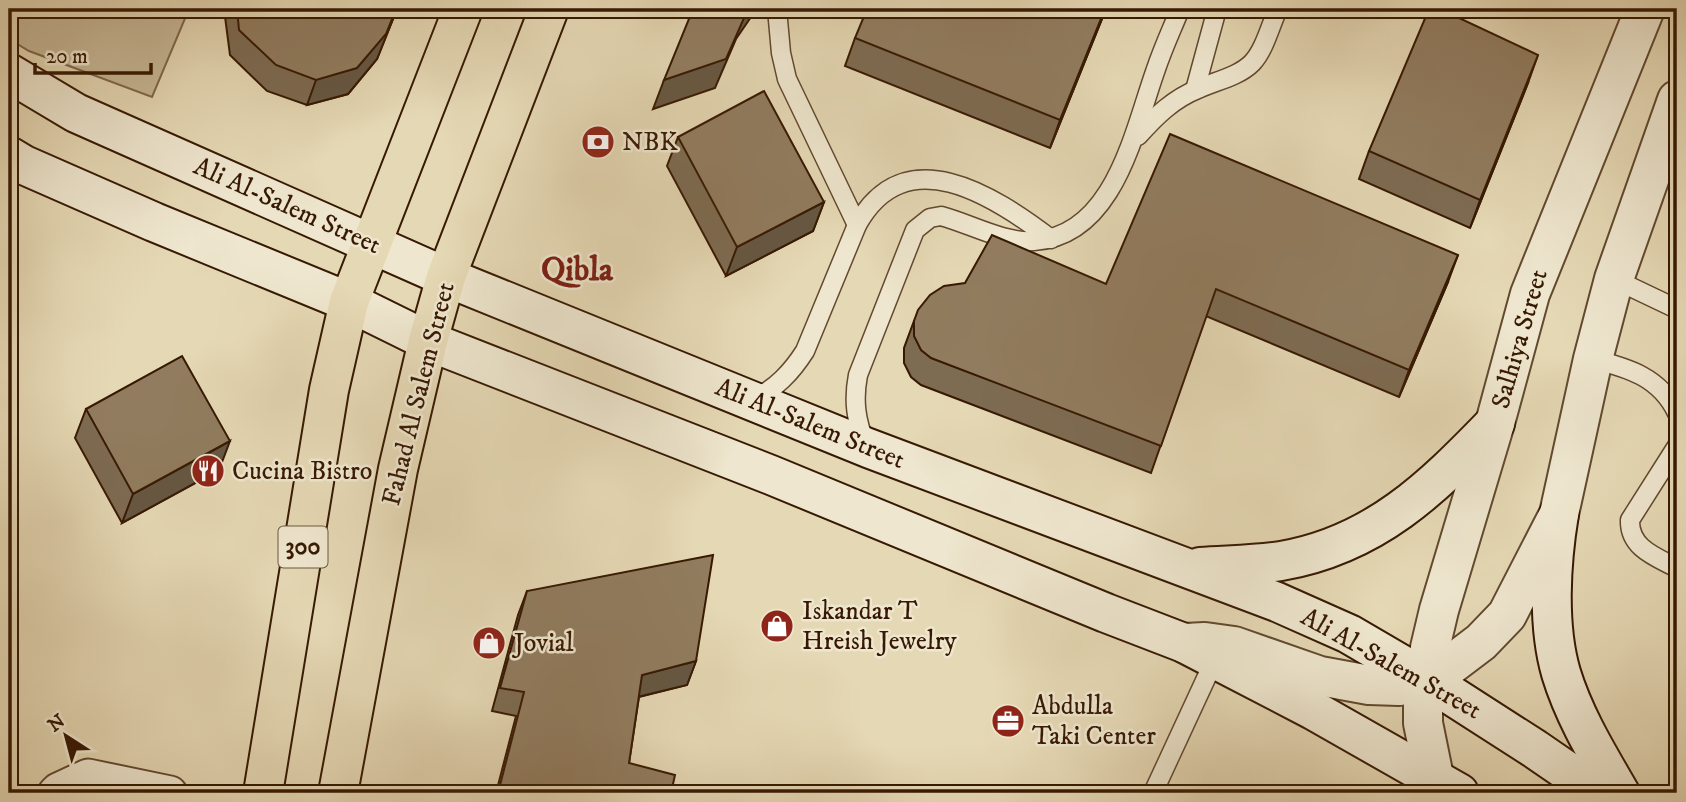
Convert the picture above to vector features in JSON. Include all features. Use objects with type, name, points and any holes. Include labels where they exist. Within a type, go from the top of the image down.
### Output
[{"type":"main road","name":"300","points":[[263,793],[329,390],[349,302],[463,9]]},
{"type":"main road","name":"Fahad Al Salem Street","points":[[338,793],[398,469],[428,341],[446,277],[549,9]]},
{"type":"main road","name":"Salhiya Street","points":[[1440,788],[1423,723],[1423,697],[1439,610],[1530,294],[1644,9]]},
{"type":"main road","name":"Ali Al-Salem Street","points":[[9,73],[76,113],[446,277],[867,448],[1277,601],[1349,634],[1426,679],[1599,793]]},
{"type":"main road","points":[[1620,793],[1583,727],[1561,672],[1551,609],[1554,542],[1593,359],[1614,278],[1677,100]]},
{"type":"main road","points":[[9,156],[154,222],[349,302],[428,341],[771,475],[1200,651],[1321,714],[1440,788]]},
{"type":"main road","points":[[1188,567],[1282,561],[1343,545],[1385,522],[1448,472],[1495,423]]},
{"type":"main road","points":[[1200,651],[1205,642],[1234,646],[1320,676],[1369,685],[1399,686],[1426,679],[1448,667],[1481,642],[1507,615],[1559,514]]},
{"type":"street","points":[[55,793],[88,776],[170,793]]},
{"type":"lane","points":[[776,9],[787,79],[857,225]]},
{"type":"lane","points":[[867,448],[855,408],[857,383],[915,230],[930,218],[941,216],[1017,241],[1051,239],[1070,231],[1088,218],[1102,201],[1132,144],[1156,68],[1180,9]]},
{"type":"lane","points":[[1195,90],[1217,9]]},
{"type":"lane","points":[[1132,144],[1154,118],[1173,102],[1231,76],[1252,62],[1260,51],[1278,9]]},
{"type":"lane","points":[[750,401],[782,381],[805,351],[857,225],[865,211],[888,189],[917,179],[932,178],[1003,206],[1051,239]]},
{"type":"lane","points":[[1614,278],[1677,309]]},
{"type":"lane","points":[[1593,359],[1625,367],[1649,378],[1676,409]]},
{"type":"lane","points":[[1677,446],[1630,520],[1629,529],[1635,542],[1642,548],[1677,568]]},
{"type":"lane","points":[[1153,793],[1200,651]]},
{"type":"shaded area","points":[[9,9],[189,9],[152,97],[29,51],[9,39]]},
{"type":"building","points":[[237,9],[396,9],[386,34],[357,68],[316,80],[276,65],[239,30]]},
{"type":"building","points":[[693,9],[748,9],[726,59],[664,80]]},
{"type":"building","points":[[867,9],[1105,9],[1060,120],[855,38]]},
{"type":"building","points":[[1429,9],[1440,9],[1538,55],[1480,200],[1369,151]]},
{"type":"building","points":[[764,91],[824,202],[737,247],[678,137]]},
{"type":"building","points":[[1170,134],[1458,255],[1409,370],[1216,289],[1161,446],[931,358],[921,350],[914,336],[914,321],[918,310],[930,295],[944,286],[965,283],[992,235],[1106,284]]},
{"type":"building","points":[[182,356],[230,441],[133,494],[86,409]]},
{"type":"building","points":[[713,555],[696,661],[642,675],[629,763],[675,775],[671,793],[498,793],[524,692],[500,688],[527,591]]},
{"type":"place","name":"NBK","points":[[598,142]]},
{"type":"place","name":"Cucina Bistro","points":[[208,471]]},
{"type":"place","name":"Iskandar T Hreish Jewelry","points":[[777,626]]},
{"type":"place","name":"Jovial","points":[[489,643]]},
{"type":"place","name":"Abdulla Taki Center","points":[[1008,721]]},
{"type":"district","name":"Qibla","points":[[577,270]]}]
